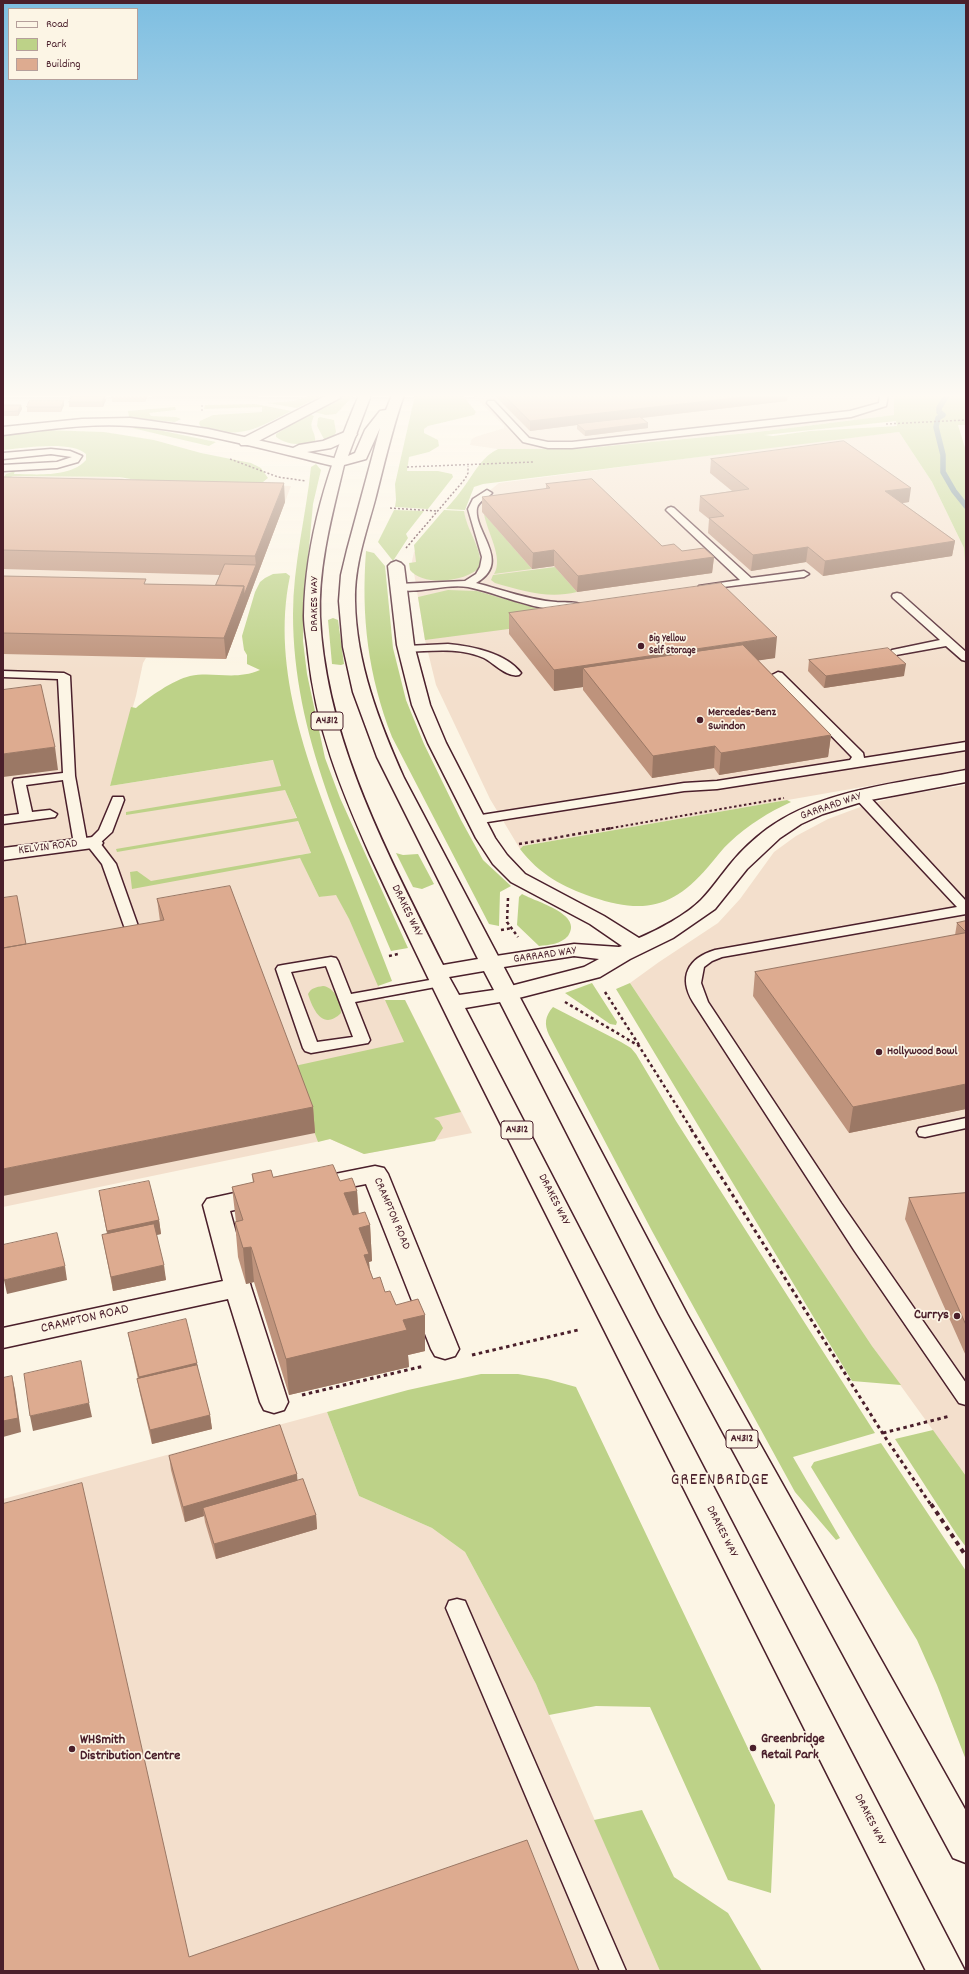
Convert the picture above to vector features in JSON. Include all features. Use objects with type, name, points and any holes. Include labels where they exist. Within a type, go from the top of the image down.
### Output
[{"type":"main road","name":"DRAKES WAY","points":[[332,487],[319,540],[314,580],[312,617],[324,710],[335,748],[353,795],[397,894],[443,986],[946,1971]]},
{"type":"main road","name":"A4312","points":[[372,487],[356,544],[349,577],[347,600],[355,662],[372,725],[395,778],[673,1314],[966,1846]]},
{"type":"main road","points":[[396,566],[406,649],[417,693],[445,760],[475,820],[491,848],[508,869],[530,886],[597,920],[630,950]]},
{"type":"main road","name":"GARRARD WAY","points":[[443,986],[508,994],[592,972],[630,950],[666,934],[701,911],[719,893],[740,865],[773,834],[794,820],[816,810],[861,796],[966,776]]},
{"type":"main road","name":"KELVIN ROAD","points":[[3,854],[87,844]]},
{"type":"main road","name":"GARRARD WAY","points":[[443,986],[491,963],[574,950],[630,950]]},
{"type":"main road","name":"CRAMPTON ROAD","points":[[274,1402],[238,1287],[216,1205],[376,1174],[445,1349]]},
{"type":"main road","name":"CRAMPTON ROAD","points":[[3,1338],[238,1287]]},
{"type":"lane","points":[[467,584],[480,576],[486,566],[486,552],[472,514],[472,507],[475,502],[487,493]]},
{"type":"lane","points":[[671,510],[748,582]]},
{"type":"lane","points":[[690,590],[804,574]]},
{"type":"lane","points":[[398,587],[467,584],[541,604],[570,607],[592,604]]},
{"type":"lane","points":[[897,596],[966,658]]},
{"type":"lane","points":[[896,652],[948,642]]},
{"type":"lane","points":[[406,649],[444,647],[464,648],[488,656],[515,673]]},
{"type":"lane","points":[[3,674],[64,676],[69,776],[87,844],[109,864],[131,926]]},
{"type":"lane","points":[[778,674],[859,756],[855,763]]},
{"type":"lane","points":[[475,820],[684,787],[717,785],[966,746]]},
{"type":"lane","points":[[26,817],[19,782],[69,776]]},
{"type":"lane","points":[[861,796],[966,909]]},
{"type":"lane","points":[[87,844],[104,832],[118,800]]},
{"type":"lane","points":[[3,820],[50,814]]},
{"type":"lane","points":[[966,909],[720,953],[712,955],[700,962],[695,968],[693,977],[696,993],[744,1070],[890,1290],[966,1398]]},
{"type":"lane","points":[[331,961],[346,999],[362,1040],[311,1048],[283,969],[331,961]]},
{"type":"lane","points":[[346,999],[443,986]]},
{"type":"lane","points":[[925,1132],[966,1123]]},
{"type":"lane","points":[[457,1608],[613,1971]]},
{"type":"path","points":[[396,566],[410,542],[458,487]]},
{"type":"path","points":[[389,508],[437,511]]},
{"type":"path","points":[[491,848],[790,797]]},
{"type":"path","points":[[530,886],[508,897],[506,920],[532,957]]},
{"type":"path","points":[[592,972],[883,1433],[966,1556]]},
{"type":"path","points":[[549,984],[559,998],[639,1046]]},
{"type":"path","points":[[883,1433],[958,1414]]},
{"type":"shaded area","points":[[3,487],[291,487],[226,659],[146,658],[143,663],[136,696],[110,786],[274,760],[281,786],[285,790],[311,853],[299,855],[319,897],[336,894],[349,919],[385,1000],[405,1000],[472,1133],[364,1154],[330,1139],[3,1207]]},
{"type":"shaded area","points":[[494,487],[934,487],[964,548],[966,578],[966,769],[523,846],[520,849],[490,799],[436,685],[425,640],[412,561],[414,552]]},
{"type":"shaded area","points":[[966,785],[966,1476],[872,1346],[630,983],[718,923],[740,899],[774,852],[796,836],[828,819],[863,806],[898,796]]},
{"type":"shaded area","points":[[327,1412],[359,1496],[432,1528],[465,1552],[536,1684],[660,1971],[3,1971],[3,1499]]},
{"type":"green space","points":[[308,487],[317,487],[313,504],[304,602],[303,641],[307,674],[325,758],[340,798],[408,948],[391,951],[340,828],[325,787],[312,745],[302,702],[295,659],[293,614],[297,559]]},
{"type":"green space","points":[[395,487],[445,487],[428,509],[395,507]]},
{"type":"green space","points":[[464,487],[474,487],[465,510],[446,509]]},
{"type":"green space","points":[[934,487],[966,487],[966,578],[964,548]]},
{"type":"green space","points":[[394,510],[424,511],[406,534],[408,538],[393,561],[378,542]]},
{"type":"green space","points":[[444,510],[464,511],[476,544],[481,566],[466,576],[456,579],[425,579],[416,575],[410,570],[409,563],[416,562],[414,545]]},
{"type":"green space","points":[[484,514],[532,569],[494,574],[497,568],[496,553]]},
{"type":"green space","points":[[366,551],[374,553],[385,566],[393,648],[406,700],[424,744],[461,820],[483,860],[511,886],[500,892],[499,926],[489,924],[392,737],[377,691],[368,646],[365,599]]},
{"type":"green space","points":[[555,567],[577,592],[556,595],[536,593],[495,583],[491,580],[493,575]]},
{"type":"green space","points":[[286,573],[290,576],[285,612],[285,648],[289,683],[297,719],[318,789],[392,981],[378,986],[349,919],[336,895],[319,897],[300,858],[132,889],[130,872],[137,871],[151,881],[311,853],[298,821],[117,852],[116,849],[297,818],[285,790],[126,815],[126,812],[281,786],[273,760],[110,786],[131,707],[136,708],[154,694],[183,678],[207,674],[241,675],[260,670],[247,664],[247,655],[244,650],[242,636],[255,592],[260,582],[273,574]]},
{"type":"green space","points":[[448,590],[477,591],[577,620],[425,640],[418,597]]},
{"type":"green space","points":[[333,618],[338,620],[344,664],[341,665],[332,664],[328,620]]},
{"type":"green space","points":[[787,800],[791,802],[759,819],[737,836],[724,848],[695,881],[682,892],[656,904],[642,906],[610,902],[571,889],[543,873],[520,849],[523,846]]},
{"type":"green space","points":[[396,853],[403,855],[418,854],[434,884],[422,889],[413,887]]},
{"type":"green space","points":[[522,894],[547,905],[564,915],[570,921],[571,928],[568,936],[565,939],[551,945],[539,946],[517,925],[519,897]]},
{"type":"green space","points":[[592,983],[617,1022],[616,1025],[610,1024],[565,993]]},
{"type":"green space","points":[[630,983],[872,1346],[901,1385],[852,1381],[616,989]]},
{"type":"green space","points":[[323,986],[334,992],[341,1009],[341,1013],[335,1018],[329,1020],[324,1019],[316,1012],[308,994],[314,988]]},
{"type":"green space","points":[[385,1000],[405,1000],[461,1112],[434,1118],[439,1121],[443,1128],[435,1141],[364,1154],[330,1139],[318,1142],[290,1067],[404,1042]]},
{"type":"green space","points":[[553,1007],[621,1042],[631,1048],[636,1054],[676,1121],[875,1433],[793,1457],[840,1538],[836,1540],[795,1492],[652,1231],[549,1035],[546,1027],[546,1020]]},
{"type":"green space","points":[[481,1374],[518,1374],[547,1379],[576,1387],[775,1805],[771,1893],[728,1880],[650,1707],[596,1706],[549,1715],[536,1684],[465,1552],[432,1528],[359,1496],[327,1412],[408,1390]]},
{"type":"green space","points":[[933,1430],[966,1476],[966,1547],[895,1439]]},
{"type":"green space","points":[[881,1443],[966,1571],[966,1760],[937,1685],[917,1640],[811,1467],[814,1462]]},
{"type":"green space","points":[[642,1810],[674,1877],[728,1913],[762,1971],[660,1971],[594,1820]]},
{"type":"building","points":[[3,487],[282,487],[255,556],[3,550]]},
{"type":"building","points":[[549,487],[600,487],[662,546],[674,544],[682,551],[704,548],[714,557],[578,576],[554,550],[533,553],[482,497],[550,488]]},
{"type":"building","points":[[747,487],[910,487],[911,488],[885,491],[955,541],[825,561],[808,547],[753,555],[709,518],[724,516],[700,496],[749,489]]},
{"type":"building","points":[[225,564],[256,565],[244,595],[244,586],[216,585]]},
{"type":"building","points":[[3,576],[146,579],[144,584],[244,586],[224,638],[3,633]]},
{"type":"building","name":"Big Yellow Self Storage","points":[[721,583],[777,637],[554,670],[509,613]]},
{"type":"building","name":"Mercedes-Benz Swindon","points":[[743,645],[831,735],[721,753],[715,746],[653,756],[583,668]]},
{"type":"building","points":[[888,648],[906,664],[826,676],[809,660]]},
{"type":"building","points":[[41,685],[55,747],[3,754],[3,690]]},
{"type":"building","points":[[230,886],[313,1107],[3,1169],[3,948],[164,920],[157,899]]},
{"type":"building","points":[[17,896],[26,944],[3,948],[3,898]]},
{"type":"building","points":[[966,921],[966,932],[957,923]]},
{"type":"building","name":"Hollywood Bowl","points":[[966,933],[966,1084],[853,1107],[755,972]]},
{"type":"building","points":[[333,1165],[340,1181],[352,1178],[357,1191],[344,1193],[353,1215],[365,1212],[370,1225],[359,1228],[369,1254],[364,1255],[373,1279],[380,1277],[385,1292],[390,1291],[396,1305],[418,1299],[425,1315],[403,1320],[407,1330],[286,1359],[251,1247],[243,1248],[235,1222],[243,1220],[232,1187],[254,1182],[252,1174],[271,1170],[273,1177]]},
{"type":"building","points":[[149,1181],[159,1220],[107,1231],[99,1191]]},
{"type":"building","name":"Currys","points":[[966,1193],[966,1325],[909,1198]]},
{"type":"building","points":[[154,1224],[164,1265],[111,1277],[102,1235]]},
{"type":"building","points":[[57,1233],[65,1266],[4,1280],[3,1245]]},
{"type":"building","points":[[186,1319],[197,1363],[139,1377],[128,1333]]},
{"type":"building","points":[[81,1361],[89,1403],[30,1416],[24,1374]]},
{"type":"building","points":[[197,1365],[210,1415],[150,1430],[137,1379]]},
{"type":"building","points":[[12,1376],[18,1418],[3,1421],[3,1378]]},
{"type":"building","points":[[280,1425],[297,1474],[183,1507],[169,1456]]},
{"type":"building","points":[[303,1479],[316,1515],[214,1544],[203,1508]]},
{"type":"building","name":"WHSmith Distribution Centre","points":[[82,1483],[189,1957],[527,1840],[579,1971],[3,1971],[3,1504]]},
{"type":"waterway","points":[[952,487],[966,506]]},
{"type":"place","name":"Big Yellow Self Storage","points":[[641,646]]},
{"type":"place","name":"Mercedes-Benz Swindon","points":[[700,720]]},
{"type":"place","name":"Hollywood Bowl","points":[[879,1052]]},
{"type":"place","name":"Currys","points":[[957,1316]]},
{"type":"place","name":"Greenbridge Retail Park","points":[[753,1748]]},
{"type":"place","name":"WHSmith Distribution Centre","points":[[72,1749]]},
{"type":"district","name":"GREENBRIDGE","points":[[720,1482]]}]
